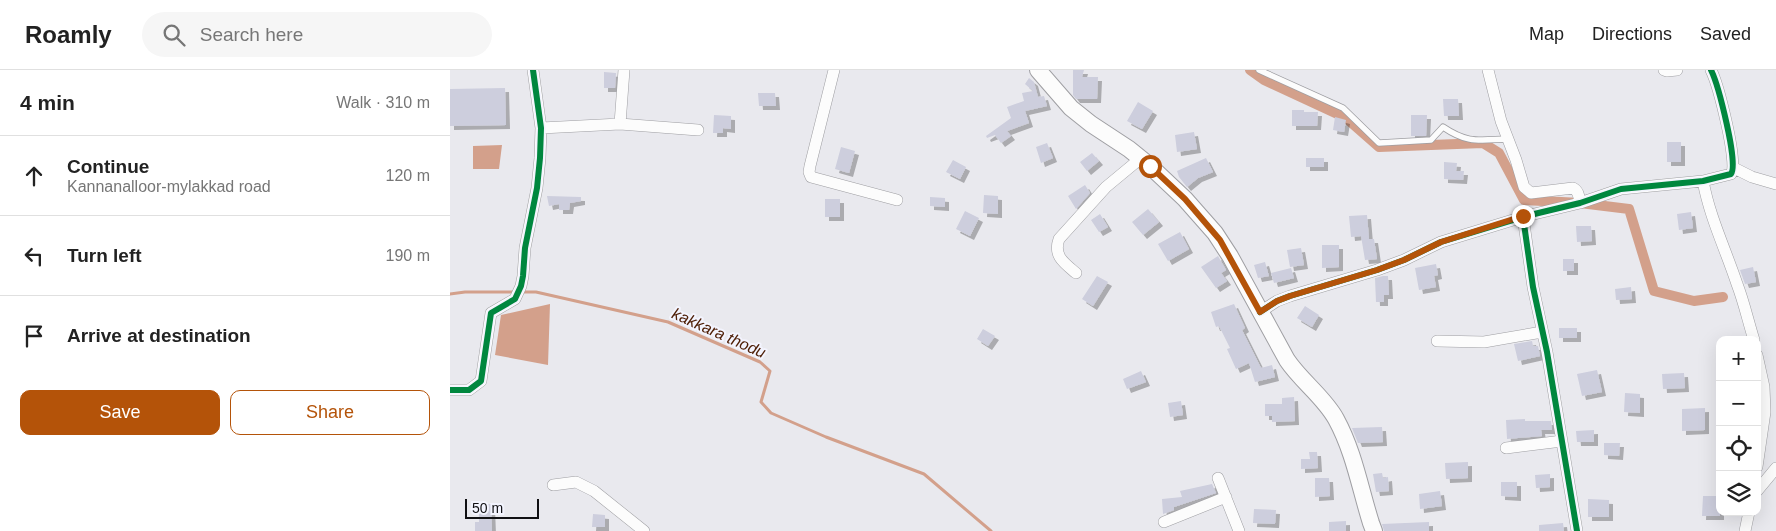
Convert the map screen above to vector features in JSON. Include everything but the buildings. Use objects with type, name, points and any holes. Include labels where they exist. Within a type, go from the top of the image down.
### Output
[{"type":"main road","points":[[1038,70],[1071,108],[1091,124],[1129,148],[1185,199],[1220,240],[1296,374],[1324,401],[1336,419],[1352,456],[1370,523],[1374,531]]},
{"type":"street","points":[[450,390],[469,390],[481,381],[491,312],[515,298],[521,286],[525,248],[537,188],[541,128],[534,70]]},
{"type":"street","points":[[620,124],[624,70]]},
{"type":"street","points":[[834,70],[810,166],[809,172],[811,177],[897,200]]},
{"type":"street","points":[[1488,70],[1507,139],[1527,191],[1538,193],[1573,188],[1579,194],[1580,203]]},
{"type":"street","points":[[1664,70],[1667,72],[1677,70]]},
{"type":"street","points":[[1260,312],[1277,301],[1290,296],[1377,270],[1404,260],[1441,242],[1523,216],[1580,203],[1621,189],[1703,180],[1731,174],[1734,168],[1728,131],[1711,70]]},
{"type":"street","points":[[541,128],[620,124],[698,130]]},
{"type":"street","points":[[1076,273],[1056,253],[1059,239],[1106,187],[1141,158]]},
{"type":"street","points":[[1734,168],[1752,177],[1776,184]]},
{"type":"street","points":[[1703,180],[1707,201],[1719,238],[1738,285],[1753,336]]},
{"type":"street","points":[[1523,216],[1533,287],[1547,352],[1577,531]]},
{"type":"street","points":[[1437,341],[1484,342],[1542,332]]},
{"type":"street","points":[[1761,373],[1764,386],[1765,412],[1761,440]]},
{"type":"street","points":[[1506,448],[1562,441]]},
{"type":"street","points":[[1761,486],[1776,468]]},
{"type":"street","points":[[1218,478],[1239,531]]},
{"type":"street","points":[[553,485],[576,482],[594,491],[644,531]]},
{"type":"street","points":[[1164,522],[1226,497]]},
{"type":"street","points":[[1744,531],[1748,516]]},
{"type":"lane","points":[[1259,70],[1343,108],[1379,143],[1431,140],[1443,127],[1466,140],[1507,139]]},
{"type":"shaded area","points":[[502,145],[499,169],[473,169],[473,146]]},
{"type":"shaded area","points":[[550,304],[548,365],[495,355],[501,315]]},
{"type":"waterway","points":[[1250,70],[1264,80],[1346,118],[1379,147],[1483,143],[1499,153],[1524,200],[1580,203],[1629,209],[1654,291],[1694,301],[1723,297]]},
{"type":"waterway","name":"kakkara thodu","points":[[450,294],[465,292],[514,292]]},
{"type":"waterway","name":"kakkara thodu","points":[[520,292],[536,292],[668,322],[760,362],[770,371],[761,402],[771,413],[826,437],[924,474],[991,531]]},
{"type":"cycle path","points":[[450,390],[469,390],[481,381],[491,313],[515,299],[521,286],[525,248],[537,188],[540,158],[541,128],[533,70]]},
{"type":"cycle path","points":[[1260,312],[1277,301],[1290,296],[1377,270],[1404,260],[1441,242],[1526,216],[1580,203],[1621,189],[1703,181],[1731,174],[1733,167],[1730,140],[1723,106],[1711,70]]},
{"type":"cycle path","points":[[1523,217],[1533,287],[1547,352],[1577,531]]},
{"type":"route","points":[[1150,166],[1185,199],[1215,233],[1230,256],[1260,312],[1277,301],[1290,296],[1377,270],[1404,260],[1441,242],[1523,216]]}]
